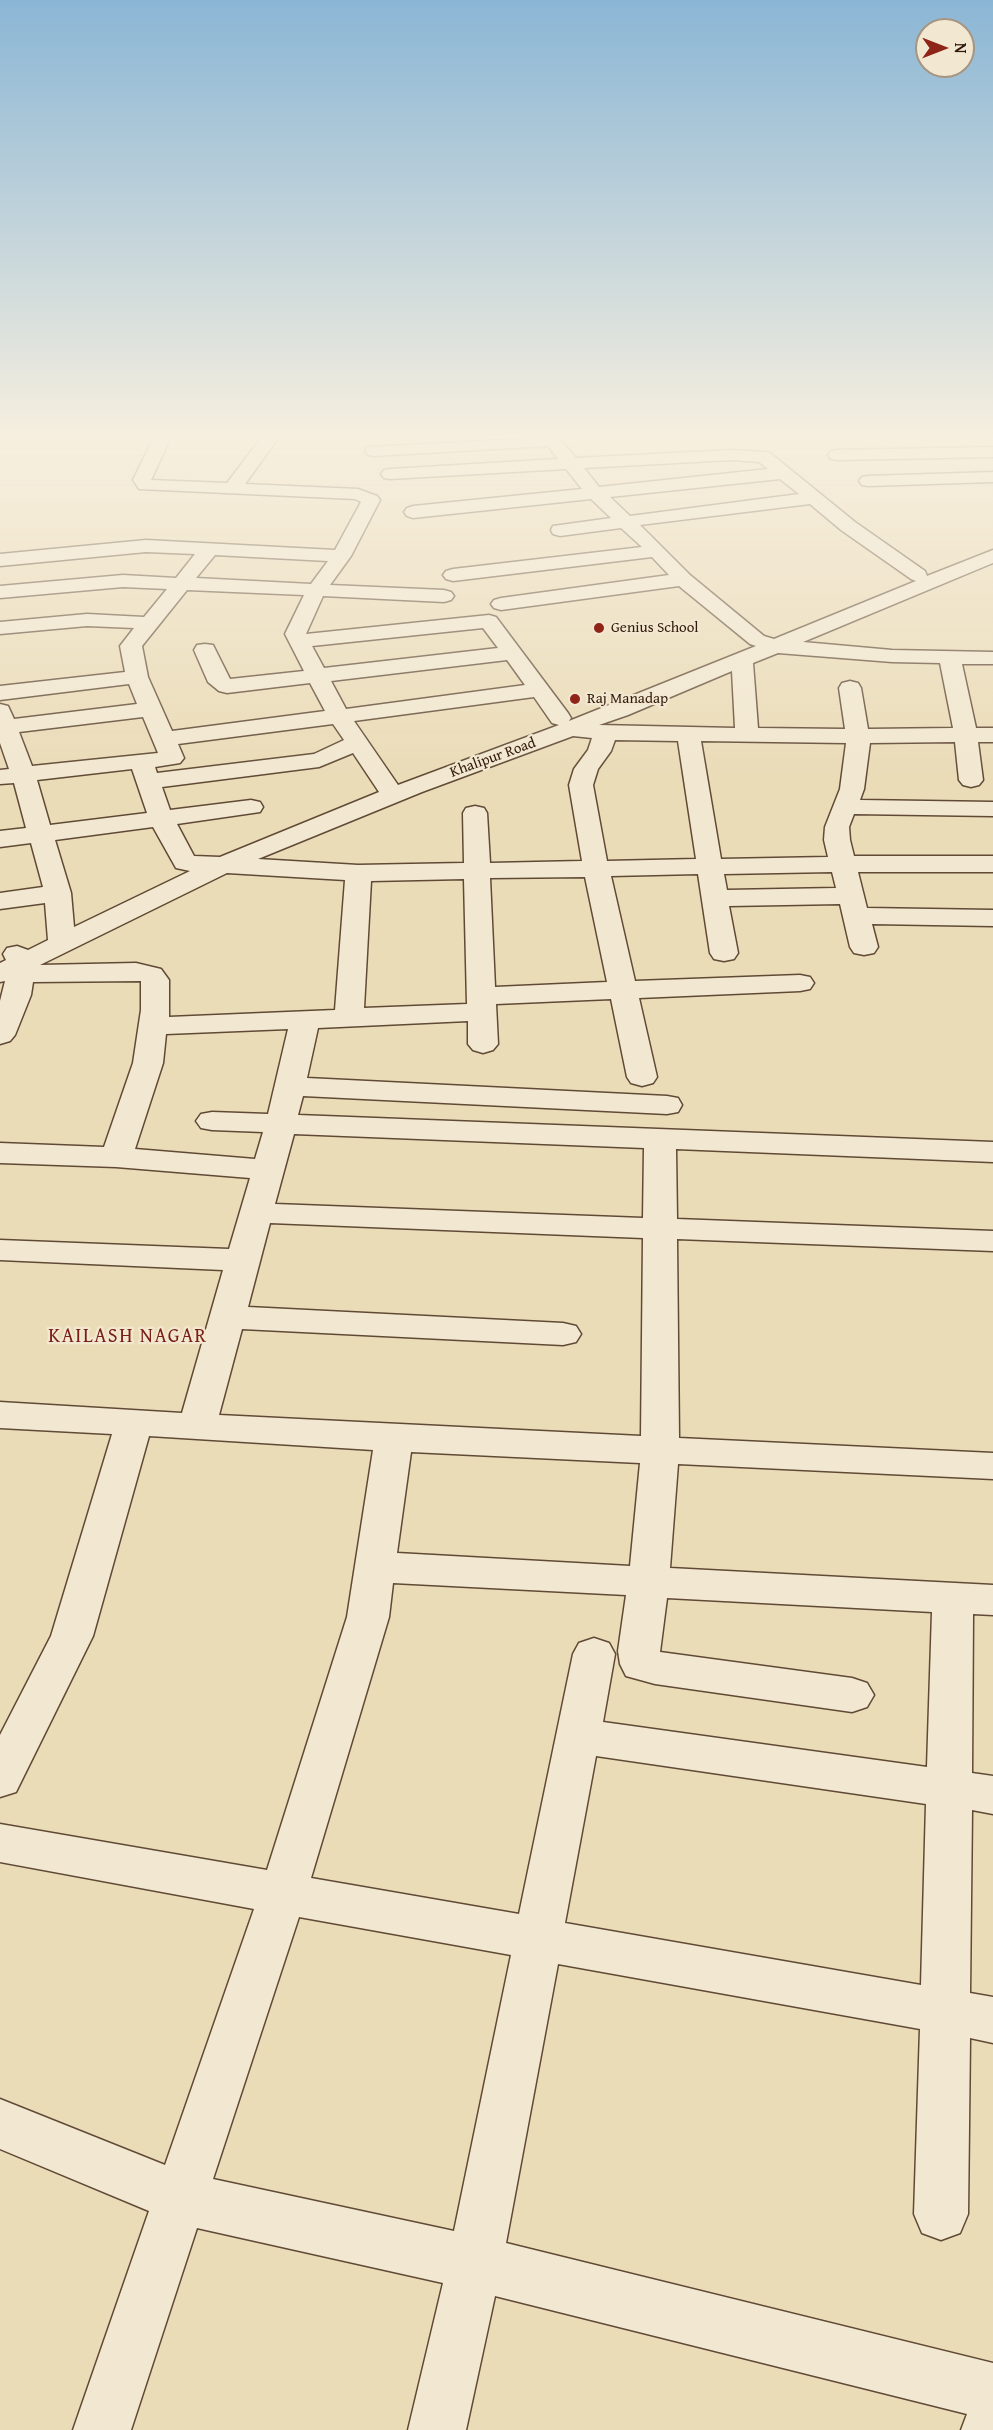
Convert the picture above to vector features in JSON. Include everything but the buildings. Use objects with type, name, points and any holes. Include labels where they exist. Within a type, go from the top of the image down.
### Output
[{"type":"street","points":[[0,560],[91,550]]},
{"type":"street","points":[[145,771],[172,758],[137,677],[132,646],[209,550]]},
{"type":"street","points":[[218,550],[341,556]]},
{"type":"street","points":[[344,550],[316,591],[295,634],[338,715],[388,789]]},
{"type":"street","points":[[884,550],[918,574]]},
{"type":"street","name":"Khalipur Road","points":[[28,948],[222,866],[388,789],[560,721],[742,659],[766,643],[973,550]]},
{"type":"street","points":[[453,575],[657,551],[683,579],[766,643],[892,656],[993,658]]},
{"type":"street","name":"Khalipur Road","points":[[28,948],[185,863],[255,819],[388,789],[993,556]]},
{"type":"street","points":[[501,604],[683,579]]},
{"type":"street","points":[[0,592],[123,581],[444,596]]},
{"type":"street","points":[[476,600],[484,604],[560,721],[606,733],[993,735]]},
{"type":"street","points":[[0,628],[87,620],[150,623]]},
{"type":"street","points":[[297,640],[484,621],[493,623],[560,721]]},
{"type":"street","points":[[205,650],[219,682],[223,685],[514,653]]},
{"type":"street","points":[[950,658],[966,735],[971,780]]},
{"type":"street","points":[[742,659],[747,734]]},
{"type":"street","points":[[0,693],[137,677]]},
{"type":"street","points":[[850,688],[858,736],[855,774],[837,827],[837,840],[845,864],[864,947]]},
{"type":"street","points":[[164,739],[540,690]]},
{"type":"street","points":[[0,1035],[16,995],[28,948],[58,893],[40,833],[12,776],[2,722],[151,709]]},
{"type":"street","points":[[606,733],[599,751],[586,770],[581,785],[596,869],[642,1077]]},
{"type":"street","points":[[688,734],[724,952]]},
{"type":"street","points":[[12,776],[145,771],[236,771],[319,759],[356,743]]},
{"type":"street","points":[[145,771],[161,818],[185,863],[358,873],[845,864],[993,864]]},
{"type":"street","points":[[0,839],[161,818],[255,819],[236,771]]},
{"type":"street","points":[[845,807],[993,809]]},
{"type":"street","points":[[475,813],[483,1044]]},
{"type":"street","points":[[349,1018],[358,873]]},
{"type":"street","points":[[0,901],[58,893]]},
{"type":"street","points":[[715,898],[855,906],[993,918]]},
{"type":"street","points":[[28,948],[136,971],[151,975],[155,980],[153,1026],[148,1063],[116,1157]]},
{"type":"street","points":[[153,1026],[349,1018],[623,990],[800,982]]},
{"type":"street","points":[[197,1426],[282,1124],[305,1019]]},
{"type":"street","points":[[290,1086],[993,1152]]},
{"type":"street","points":[[212,1121],[282,1124],[663,1122]]},
{"type":"street","points":[[663,1122],[659,1230],[660,1450],[649,1581],[639,1651],[641,1664],[655,1668],[852,1695]]},
{"type":"street","points":[[0,1153],[116,1157],[268,1170]]},
{"type":"street","points":[[256,1213],[993,1241]]},
{"type":"street","points":[[0,1250],[243,1260]]},
{"type":"street","points":[[228,1317],[563,1334]]},
{"type":"street","points":[[0,1415],[394,1438],[993,1466]]},
{"type":"street","points":[[0,1779],[72,1636],[134,1423]]},
{"type":"street","points":[[102,2430],[283,1894],[368,1617],[394,1438]]},
{"type":"street","points":[[376,1567],[973,1599],[971,1792],[945,2011],[941,2214]]},
{"type":"street","points":[[437,2430],[475,2262],[540,1940],[594,1654]]},
{"type":"street","points":[[579,1736],[971,1792]]},
{"type":"street","points":[[0,1843],[993,2020]]},
{"type":"street","points":[[0,2124],[181,2198],[475,2262],[993,2392]]},
{"type":"street","points":[[990,2430],[993,2422]]},
{"type":"place","name":"Genius School","points":[[599,628]]},
{"type":"place","name":"Raj Manadap","points":[[575,699]]},
{"type":"district","name":"KAILASH NAGAR","points":[[128,1337]]}]
